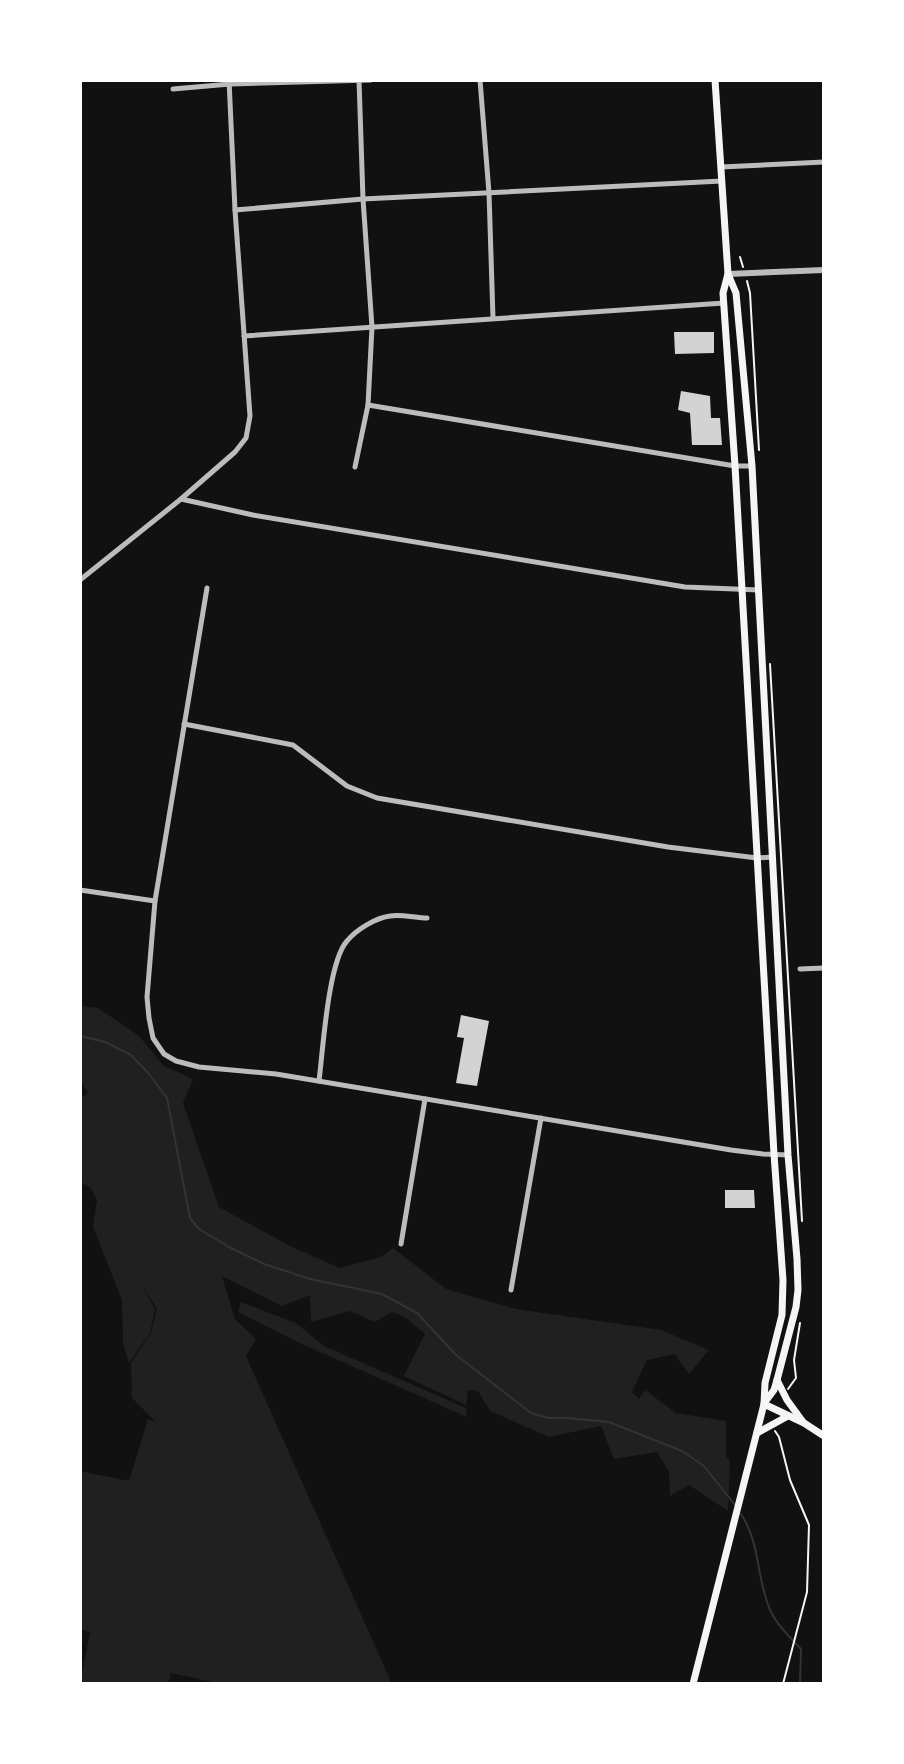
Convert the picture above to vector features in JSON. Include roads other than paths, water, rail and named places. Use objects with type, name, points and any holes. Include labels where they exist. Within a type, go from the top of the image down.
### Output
[{"type":"main road","points":[[693,1684],[764,1404],[765,1383],[782,1315],[783,1280],[723,293],[728,274],[715,80]]},
{"type":"main road","points":[[728,274],[736,293],[752,466],[788,1155],[798,1290],[777,1380],[764,1404]]},
{"type":"main road","points":[[777,1380],[804,1423]]},
{"type":"main road","points":[[764,1404],[824,1436]]},
{"type":"main road","points":[[757,1433],[788,1416]]},
{"type":"street","points":[[355,467],[368,405],[372,327],[359,80]]},
{"type":"street","points":[[173,89],[230,82],[371,80]]},
{"type":"street","points":[[480,80],[489,193],[493,318]]},
{"type":"street","points":[[80,580],[181,499],[235,452],[246,438],[250,416],[235,210],[230,82]]},
{"type":"street","points":[[721,167],[824,162]]},
{"type":"street","points":[[235,210],[363,199],[722,181]]},
{"type":"street","points":[[728,274],[824,270]]},
{"type":"street","points":[[244,336],[724,303]]},
{"type":"street","points":[[368,405],[735,466],[752,466]]},
{"type":"street","points":[[181,499],[253,515],[674,586],[759,590]]},
{"type":"street","points":[[207,588],[155,901],[147,997],[153,1038],[164,1054],[199,1067],[319,1081],[723,1149],[788,1155]]},
{"type":"street","points":[[184,724],[293,745],[347,786],[377,798],[668,847],[757,858],[773,857]]},
{"type":"street","points":[[80,890],[155,901]]},
{"type":"street","points":[[319,1081],[332,980],[345,942],[363,927],[389,916],[427,918]]},
{"type":"street","points":[[800,969],[824,968]]},
{"type":"street","points":[[401,1244],[425,1099]]},
{"type":"street","points":[[511,1290],[541,1118]]},
{"type":"waterway","points":[[80,1036],[105,1042],[131,1055],[167,1098],[190,1218],[199,1229],[264,1264],[310,1279],[382,1294],[417,1313],[456,1355],[531,1413],[548,1418],[609,1422],[682,1451],[704,1466],[735,1505]]},
{"type":"waterway","points":[[741,1514],[752,1537],[770,1610],[801,1649],[800,1684]]}]
